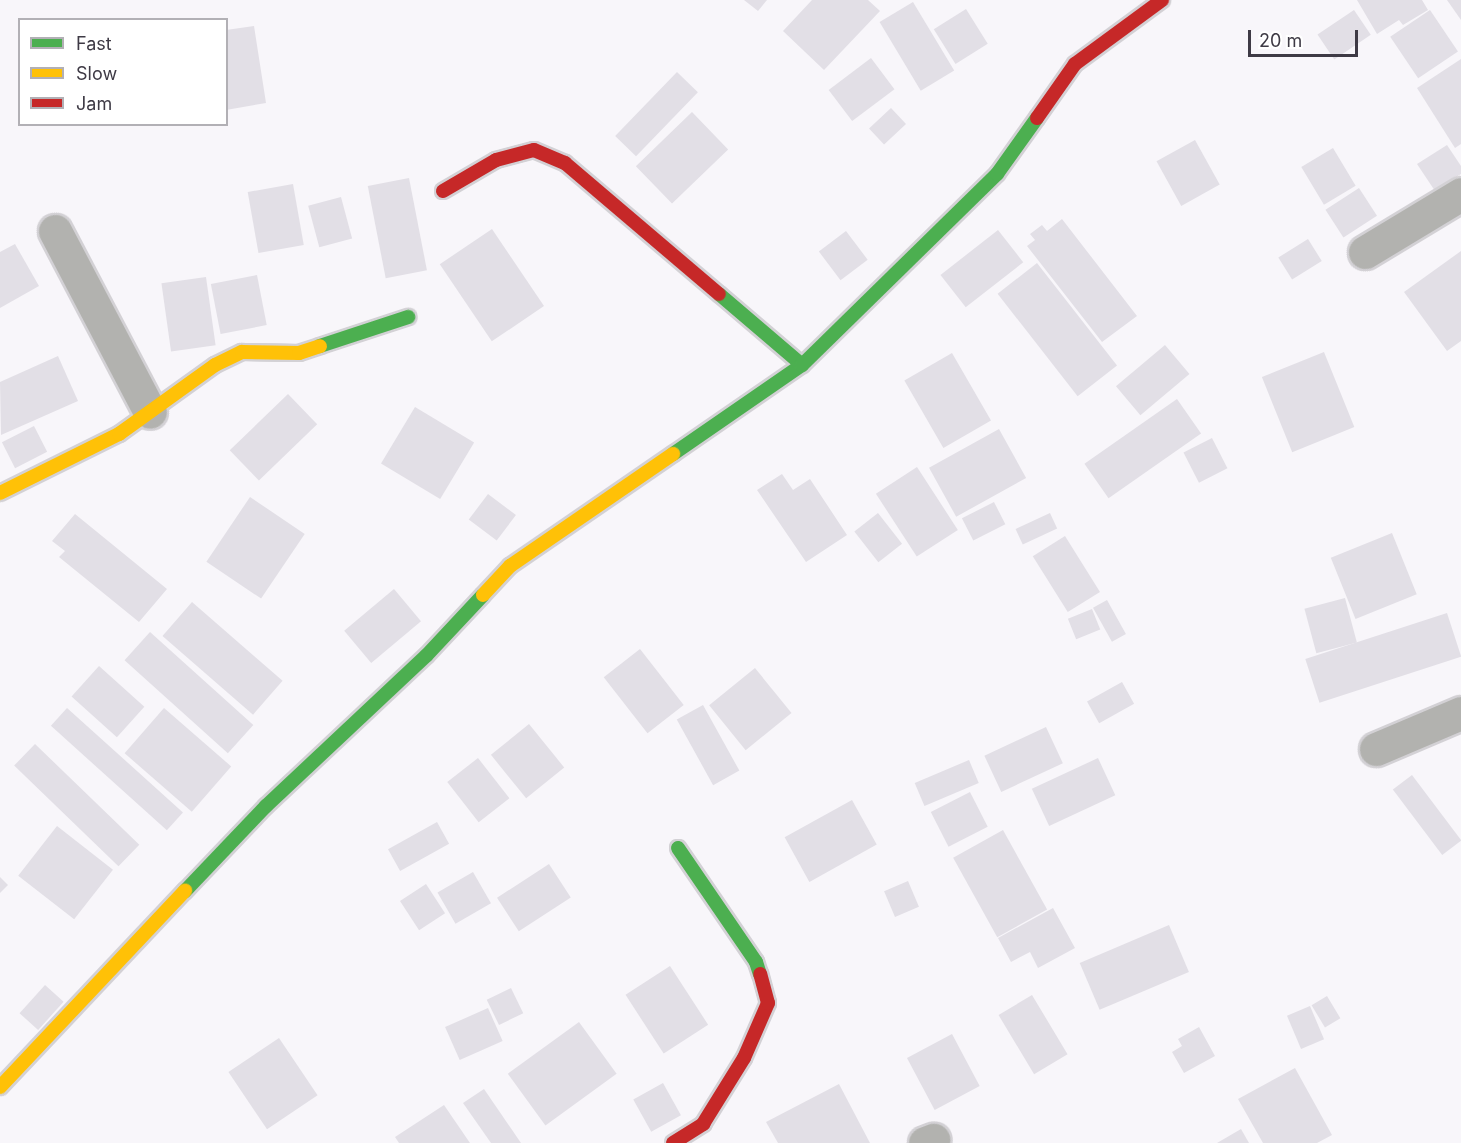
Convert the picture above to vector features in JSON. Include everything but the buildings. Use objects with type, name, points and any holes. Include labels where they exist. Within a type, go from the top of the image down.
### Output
[{"type":"street","points":[[0,1087],[267,806],[426,656],[510,566],[802,365],[997,174],[1075,64],[1162,0]]},
{"type":"street","points":[[443,191],[496,160],[534,150],[565,163],[802,365]]},
{"type":"street","points":[[1365,252],[1461,194]]},
{"type":"street","points":[[56,231],[150,412]]},
{"type":"street","points":[[0,493],[119,434],[215,365],[242,352],[299,353],[408,317]]},
{"type":"street","points":[[1376,749],[1461,713]]},
{"type":"street","points":[[678,848],[756,962],[768,1003],[744,1058],[703,1124],[678,1142]]},
{"type":"traffic: fast","points":[[673,454],[802,365],[997,174],[1037,118]]},
{"type":"traffic: fast","points":[[719,294],[802,365]]},
{"type":"traffic: fast","points":[[320,346],[408,317]]},
{"type":"traffic: fast","points":[[185,891],[266,806],[426,656],[483,595]]},
{"type":"traffic: fast","points":[[678,848],[756,962],[760,974]]},
{"type":"traffic: slow","points":[[0,493],[119,434],[215,365],[242,352],[299,353],[320,346]]},
{"type":"traffic: slow","points":[[483,595],[510,566],[673,454]]},
{"type":"traffic: slow","points":[[0,1087],[185,891]]},
{"type":"traffic: jam","points":[[1037,118],[1075,64],[1162,0]]},
{"type":"traffic: jam","points":[[443,191],[496,160],[534,150],[565,163],[719,294]]},
{"type":"traffic: jam","points":[[673,1143],[703,1124],[744,1058],[768,1003],[760,974]]}]
